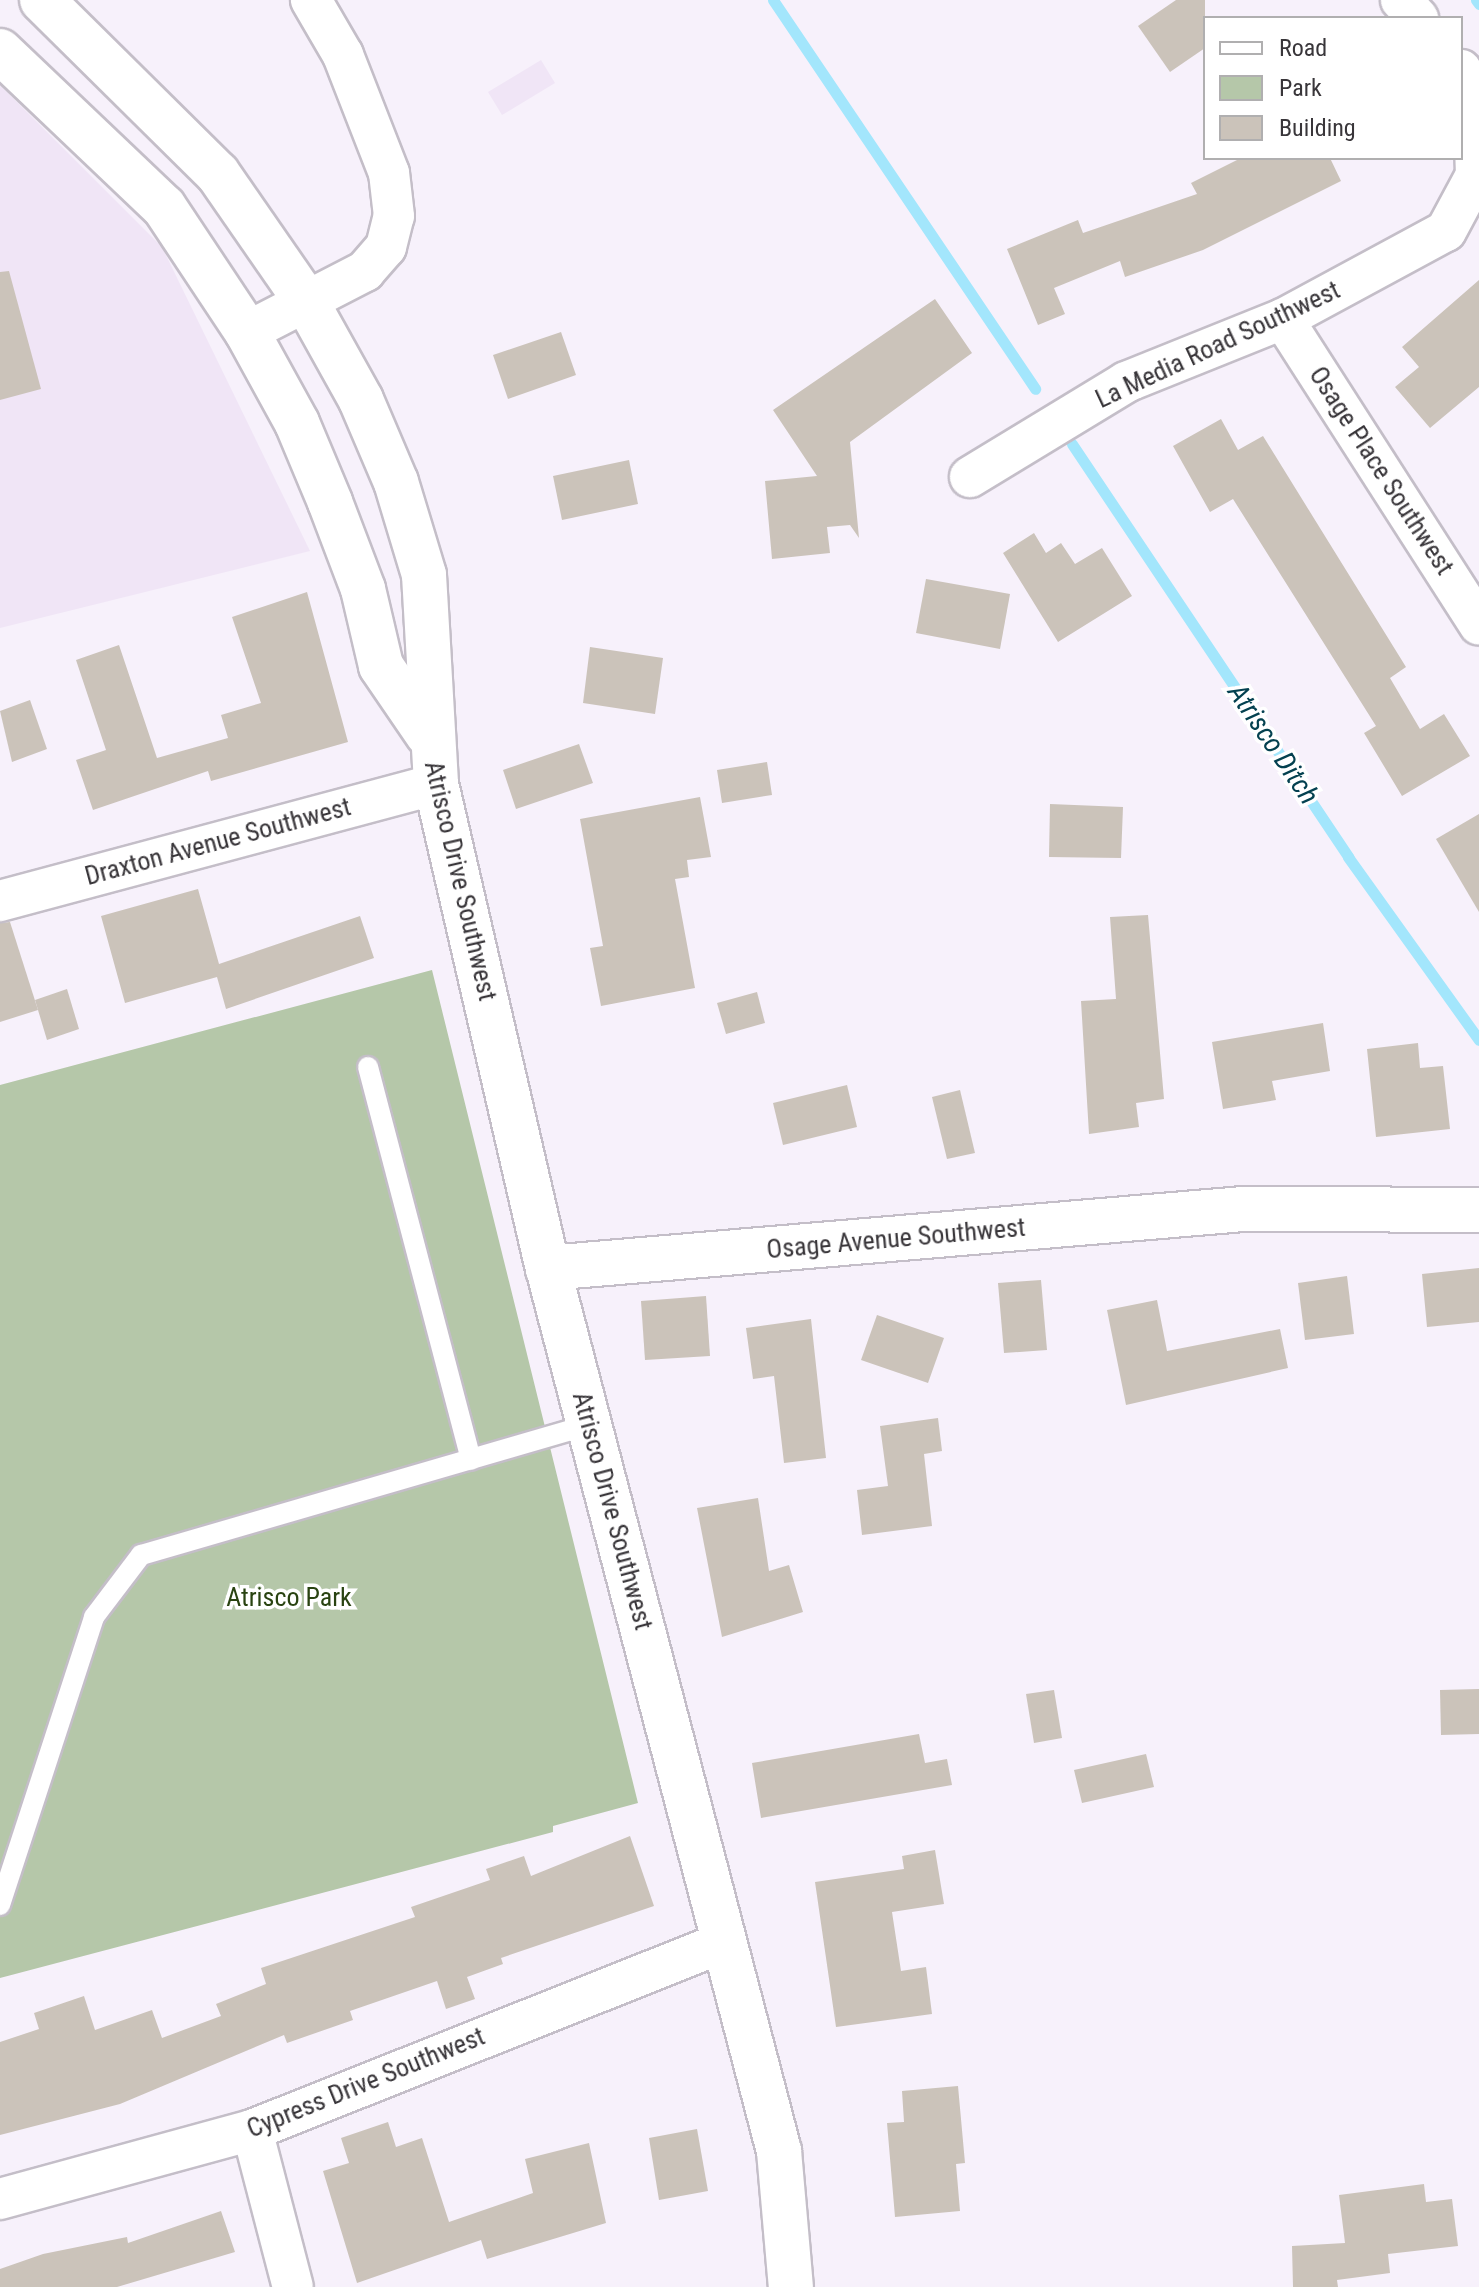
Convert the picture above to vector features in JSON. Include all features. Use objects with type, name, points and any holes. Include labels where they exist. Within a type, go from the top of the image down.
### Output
[{"type":"main road","name":"Atrisco Drive Southwest","points":[[42,0],[218,174],[306,301],[361,400],[396,482],[424,575],[433,655],[428,735],[436,784],[548,1268],[779,2151],[791,2287]]},
{"type":"main road","name":"Atrisco Drive Southwest","points":[[0,51],[164,207],[247,332],[297,423],[330,502],[363,589],[381,666],[428,735]]},
{"type":"main road","name":"Osage Avenue Southwest","points":[[548,1268],[1244,1209],[1479,1210]]},
{"type":"street","points":[[247,332],[365,271],[386,247],[394,216],[389,173],[343,55],[311,0]]},
{"type":"street","points":[[1401,0],[1416,16]]},
{"type":"street","name":"La Media Road Southwest","points":[[970,477],[1126,382],[1283,319],[1446,231],[1476,175],[1474,115],[1463,77]]},
{"type":"street","name":"Osage Place Southwest","points":[[1283,319],[1479,624]]},
{"type":"street","name":"Draxton Avenue Southwest","points":[[0,901],[436,784]]},
{"type":"street","name":"Cypress Drive Southwest","points":[[0,2199],[252,2130],[724,1942]]},
{"type":"street","points":[[252,2130],[293,2287]]},
{"type":"lane","points":[[368,1067],[471,1460]]},
{"type":"lane","points":[[0,1905],[94,1617],[141,1555],[589,1425]]},
{"type":"shaded area","points":[[541,60],[555,83],[502,115],[488,92]]},
{"type":"shaded area","points":[[0,85],[162,247],[310,551],[0,628]]},
{"type":"green space","name":"Atrisco Park","points":[[432,970],[638,1803],[553,1826],[553,1832],[0,1978],[0,1085]]},
{"type":"building","points":[[1176,0],[1205,0],[1203,49],[1170,72],[1138,26]]},
{"type":"building","points":[[1237,160],[1331,160],[1341,181],[1203,250],[1125,277],[1120,261],[1054,288],[1065,314],[1038,325],[1007,249],[1078,220],[1083,233],[1197,194],[1191,183]]},
{"type":"building","points":[[9,271],[41,389],[0,400],[0,272]]},
{"type":"building","points":[[1479,280],[1479,387],[1430,428],[1395,387],[1419,367],[1402,347]]},
{"type":"building","points":[[935,299],[972,353],[850,442],[859,538],[850,525],[827,527],[830,553],[772,559],[765,481],[817,476],[773,410]]},
{"type":"building","points":[[561,332],[576,375],[508,399],[493,355]]},
{"type":"building","points":[[1221,419],[1238,450],[1263,436],[1406,667],[1390,678],[1420,729],[1444,714],[1470,756],[1402,796],[1364,733],[1376,726],[1233,499],[1210,512],[1173,446]]},
{"type":"building","points":[[629,460],[638,504],[562,520],[553,476]]},
{"type":"building","points":[[1034,533],[1046,553],[1061,543],[1075,564],[1102,548],[1132,596],[1058,642],[1003,553]]},
{"type":"building","points":[[926,579],[1010,594],[1000,649],[916,633]]},
{"type":"building","points":[[307,592],[348,742],[211,781],[208,771],[93,810],[76,760],[106,750],[76,660],[119,645],[157,758],[228,738],[221,715],[261,703],[232,617]]},
{"type":"building","points":[[590,647],[663,658],[655,714],[583,703]]},
{"type":"building","points":[[30,700],[47,749],[12,762],[0,711]]},
{"type":"building","points":[[579,744],[593,783],[516,809],[503,770]]},
{"type":"building","points":[[767,762],[772,795],[722,803],[717,770]]},
{"type":"building","points":[[700,797],[711,857],[687,860],[689,877],[675,879],[695,988],[601,1006],[590,948],[603,946],[580,819]]},
{"type":"building","points":[[1050,804],[1123,807],[1121,858],[1049,857]]},
{"type":"building","points":[[1479,814],[1479,912],[1436,839]]},
{"type":"building","points":[[198,889],[219,964],[360,916],[374,958],[226,1009],[217,977],[125,1003],[101,916]]},
{"type":"building","points":[[1148,915],[1164,1099],[1136,1103],[1139,1127],[1089,1134],[1081,1001],[1116,999],[1110,917]]},
{"type":"building","points":[[10,922],[38,1010],[0,1022],[0,923]]},
{"type":"building","points":[[67,989],[79,1029],[47,1040],[35,1000]]},
{"type":"building","points":[[757,992],[765,1023],[726,1034],[717,1003]]},
{"type":"building","points":[[1323,1023],[1330,1071],[1272,1081],[1276,1100],[1223,1109],[1212,1042]]},
{"type":"building","points":[[1418,1043],[1420,1068],[1443,1066],[1450,1129],[1376,1137],[1367,1049]]},
{"type":"building","points":[[847,1085],[857,1127],[783,1145],[773,1103]]},
{"type":"building","points":[[960,1090],[975,1153],[947,1159],[932,1097]]},
{"type":"building","points":[[1479,1268],[1479,1322],[1427,1327],[1422,1274]]},
{"type":"building","points":[[1347,1276],[1354,1334],[1305,1340],[1298,1283]]},
{"type":"building","points":[[1041,1280],[1047,1350],[1004,1353],[998,1283]]},
{"type":"building","points":[[706,1296],[710,1356],[645,1360],[641,1301]]},
{"type":"building","points":[[1157,1300],[1167,1351],[1280,1329],[1288,1368],[1126,1405],[1107,1310]]},
{"type":"building","points":[[877,1315],[944,1338],[928,1383],[861,1360]]},
{"type":"building","points":[[811,1319],[826,1458],[784,1463],[774,1376],[753,1379],[746,1328]]},
{"type":"building","points":[[938,1418],[942,1451],[924,1454],[932,1526],[862,1535],[857,1490],[888,1486],[880,1426]]},
{"type":"building","points":[[758,1498],[769,1571],[789,1565],[803,1612],[722,1637],[697,1508]]},
{"type":"building","points":[[1479,1689],[1479,1734],[1441,1735],[1440,1690]]},
{"type":"building","points":[[1054,1690],[1062,1738],[1034,1743],[1026,1694]]},
{"type":"building","points":[[919,1734],[925,1763],[947,1759],[952,1785],[761,1818],[752,1763]]},
{"type":"building","points":[[1146,1754],[1154,1787],[1082,1803],[1074,1770]]},
{"type":"building","points":[[630,1836],[654,1906],[501,1958],[503,1964],[467,1977],[475,1999],[446,2009],[437,1981],[350,2011],[353,2020],[287,2043],[284,2035],[120,2104],[0,2135],[0,2042],[39,2029],[34,2013],[84,1996],[95,2030],[152,2010],[162,2038],[221,2016],[216,2004],[266,1984],[261,1968],[415,1917],[411,1907],[490,1880],[486,1869],[524,1856],[531,1876]]},
{"type":"building","points":[[935,1850],[944,1904],[892,1912],[901,1971],[926,1967],[932,2014],[836,2027],[815,1882],[904,1869],[902,1856]]},
{"type":"building","points":[[958,2086],[965,2163],[956,2164],[960,2211],[895,2217],[887,2123],[904,2122],[902,2091]]},
{"type":"building","points":[[388,2122],[396,2147],[422,2138],[449,2222],[533,2193],[525,2159],[589,2143],[606,2223],[487,2259],[481,2240],[357,2283],[323,2171],[349,2163],[341,2138]]},
{"type":"building","points":[[697,2129],[708,2191],[659,2200],[649,2138]]},
{"type":"building","points":[[1424,2184],[1426,2202],[1452,2199],[1458,2246],[1388,2254],[1390,2273],[1337,2280],[1338,2287],[1293,2287],[1292,2246],[1345,2243],[1339,2195]]},
{"type":"building","points":[[221,2211],[235,2252],[117,2287],[0,2287],[0,2269],[43,2254],[127,2237],[128,2243]]},
{"type":"waterway","points":[[773,0],[1035,389]]},
{"type":"waterway","points":[[1476,0],[1479,4]]},
{"type":"waterway","name":"Atrisco Ditch","points":[[1072,444],[1348,857],[1479,1040]]}]
